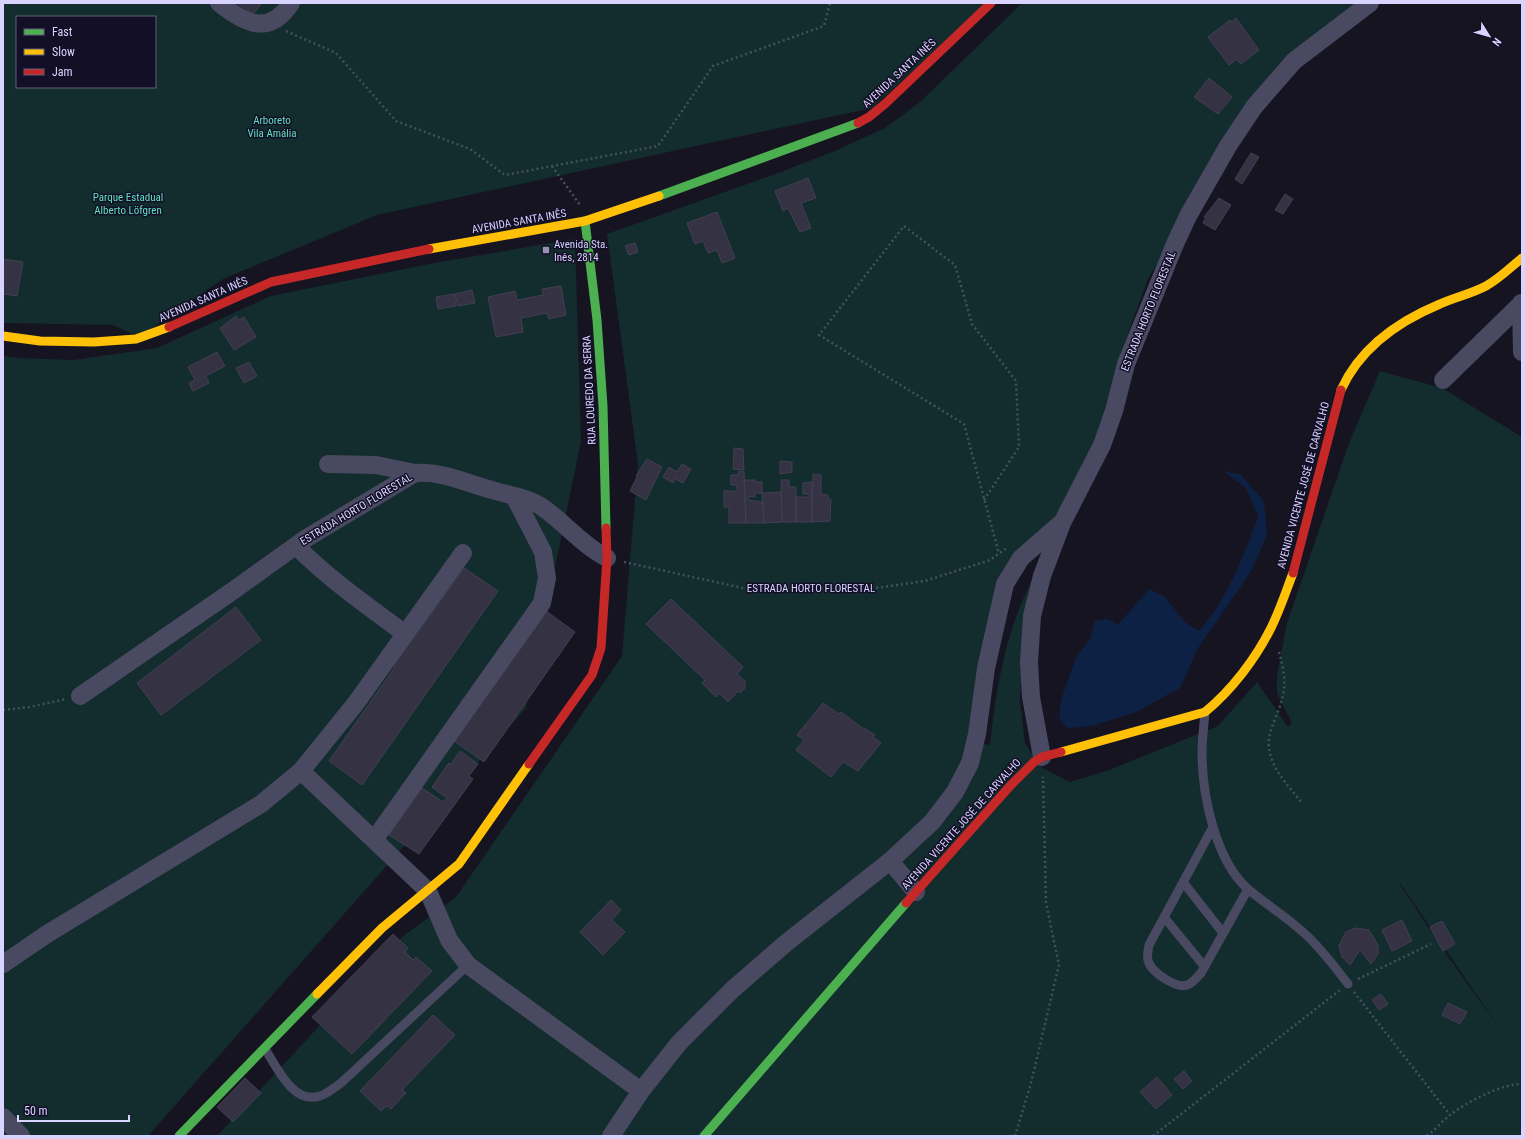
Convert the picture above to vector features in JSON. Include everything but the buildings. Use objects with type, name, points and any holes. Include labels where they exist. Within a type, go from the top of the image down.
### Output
[{"type":"street","points":[[219,3],[244,21],[256,24],[267,22],[280,16],[291,3]]},
{"type":"street","name":"AVENIDA SANTA INÊS","points":[[3,336],[48,341],[94,342],[136,339],[170,327],[250,290],[271,282],[435,248],[588,220],[831,134],[869,117],[886,103],[991,3]]},
{"type":"street","name":"ESTRADA HORTO FLORESTAL","points":[[1042,757],[1031,697],[1029,662],[1032,616],[1042,576],[1065,518],[1102,445],[1114,412],[1126,364],[1175,244],[1188,216],[1228,146],[1254,107],[1294,61],[1370,3]]},
{"type":"street","name":"RUA LOUREDO DA SERRA","points":[[179,1136],[382,928],[410,903],[428,891],[459,864],[592,675],[601,648],[607,558],[603,399],[598,320],[588,220]]},
{"type":"street","name":"AVENIDA VICENTE JOSÉ DE CARVALHO","points":[[704,1136],[916,892],[1022,773],[1042,757],[1205,712],[1228,690],[1264,641],[1286,594],[1296,565],[1338,397],[1352,368],[1363,354],[1398,325],[1436,305],[1488,285],[1522,258]]},
{"type":"street","points":[[1522,303],[1522,352]]},
{"type":"street","points":[[1443,380],[1522,303]]},
{"type":"street","points":[[328,464],[376,465],[415,473]]},
{"type":"street","name":"ESTRADA HORTO FLORESTAL","points":[[80,696],[296,546],[415,473],[431,472],[453,477],[514,496],[540,506],[591,548],[607,558]]},
{"type":"street","points":[[374,840],[542,603],[547,578],[544,552],[514,496]]},
{"type":"street","points":[[611,1136],[641,1091],[679,1043],[732,990],[786,943],[890,861],[932,822],[956,792],[970,763],[977,734],[986,668],[1005,584],[1021,558],[1065,518]]},
{"type":"street","points":[[296,546],[340,586],[404,632]]},
{"type":"street","points":[[3,964],[47,934],[261,804],[301,771],[356,703],[404,632],[463,553]]},
{"type":"street","points":[[301,771],[428,891],[449,940],[468,965],[641,1091]]},
{"type":"street","points":[[890,861],[916,892]]},
{"type":"street","points":[[3,1117],[21,1136]]},
{"type":"lane","points":[[1205,712],[1202,752],[1205,786],[1213,827],[1231,869],[1248,889],[1305,933],[1328,957],[1348,984]]},
{"type":"lane","points":[[1213,827],[1149,945],[1147,955],[1149,963],[1154,971],[1177,986],[1186,986],[1194,981],[1248,889]]},
{"type":"lane","points":[[1183,882],[1223,933]]},
{"type":"lane","points":[[1164,917],[1204,966]]},
{"type":"lane","points":[[264,1049],[293,1090],[304,1097],[320,1096],[341,1083],[468,965]]},
{"type":"path","points":[[267,22],[336,52],[396,121],[470,149],[505,175],[658,146],[713,66],[824,26],[830,3]]},
{"type":"path","points":[[552,166],[588,220]]},
{"type":"path","points":[[984,500],[1019,448],[1016,381],[972,324],[955,265],[904,226],[819,335],[964,424],[984,500],[999,554]]},
{"type":"path","name":"ESTRADA HORTO FLORESTAL","points":[[607,558],[742,588],[876,588],[925,580],[990,560],[1010,545]]},
{"type":"path","points":[[1264,641],[1278,652],[1284,677],[1282,701],[1272,726],[1269,749],[1274,765],[1301,802]]},
{"type":"path","points":[[3,710],[30,707],[80,696]]},
{"type":"path","points":[[1015,1136],[1031,1083],[1059,965],[1046,904],[1042,757]]},
{"type":"path","points":[[1152,1136],[1348,984],[1431,944]]},
{"type":"path","points":[[1348,984],[1450,1115]]},
{"type":"path","points":[[1427,1136],[1450,1115],[1500,1087],[1522,1084]]},
{"type":"green space","name":"Parque Estadual Alberto Löfgren","points":[[3,3],[987,3],[872,108],[377,215],[223,279],[139,337],[113,325],[3,323]]},
{"type":"green space","points":[[1022,3],[1360,3],[1303,47],[1204,184],[1148,279],[1118,361],[1102,434],[1076,487],[1017,571],[971,741],[990,745],[995,703],[1008,641],[1014,621],[1031,582],[1023,642],[1020,701],[1025,743],[1041,767],[1070,782],[1109,770],[1218,726],[1257,682],[1288,727],[1292,723],[1277,693],[1277,675],[1287,623],[1349,443],[1380,371],[1442,388],[1522,437],[1522,1136],[217,1136],[402,937],[456,897],[622,656],[638,464],[607,234],[781,172],[837,150],[885,128],[920,102]],"holes":[[[1400,883],[1500,1029],[1449,958]]]},
{"type":"green space","points":[[575,239],[581,441],[526,708],[148,1136],[3,1136],[3,356],[73,360],[157,348],[271,296],[439,262]]},
{"type":"water","points":[[1223,471],[1240,474],[1264,501],[1267,535],[1252,570],[1198,648],[1180,688],[1136,712],[1092,726],[1068,728],[1061,722],[1059,714],[1061,700],[1076,658],[1090,639],[1095,621],[1108,619],[1118,625],[1149,589],[1165,597],[1185,622],[1199,631],[1218,605],[1241,562],[1258,516],[1246,488]]},
{"type":"traffic: fast","points":[[659,196],[858,123]]},
{"type":"traffic: fast","points":[[585,221],[597,320],[603,406],[606,528]]},
{"type":"traffic: fast","points":[[704,1136],[906,903]]},
{"type":"traffic: fast","points":[[179,1136],[317,994]]},
{"type":"traffic: slow","points":[[429,249],[585,221],[659,196]]},
{"type":"traffic: slow","points":[[1341,390],[1359,361],[1382,338],[1410,319],[1425,311],[1486,286],[1500,277],[1522,258]]},
{"type":"traffic: slow","points":[[3,336],[40,341],[94,342],[136,339],[169,327]]},
{"type":"traffic: slow","points":[[1061,752],[1205,712],[1234,684],[1258,651],[1274,621],[1293,573]]},
{"type":"traffic: slow","points":[[317,994],[382,928],[459,864],[529,764]]},
{"type":"traffic: jam","points":[[858,123],[869,117],[886,103],[991,3]]},
{"type":"traffic: jam","points":[[169,327],[271,282],[429,249]]},
{"type":"traffic: jam","points":[[1293,573],[1341,390]]},
{"type":"traffic: jam","points":[[529,764],[592,675],[601,648],[607,558],[606,528]]},
{"type":"traffic: jam","points":[[906,903],[1010,786],[1034,762],[1042,757],[1061,752]]},
{"type":"place","name":"Avenida Sta. Inês, 2814","points":[[546,250]]},
{"type":"park label","name":"Arboreto Vila Amália","points":[[272,126]]}]
